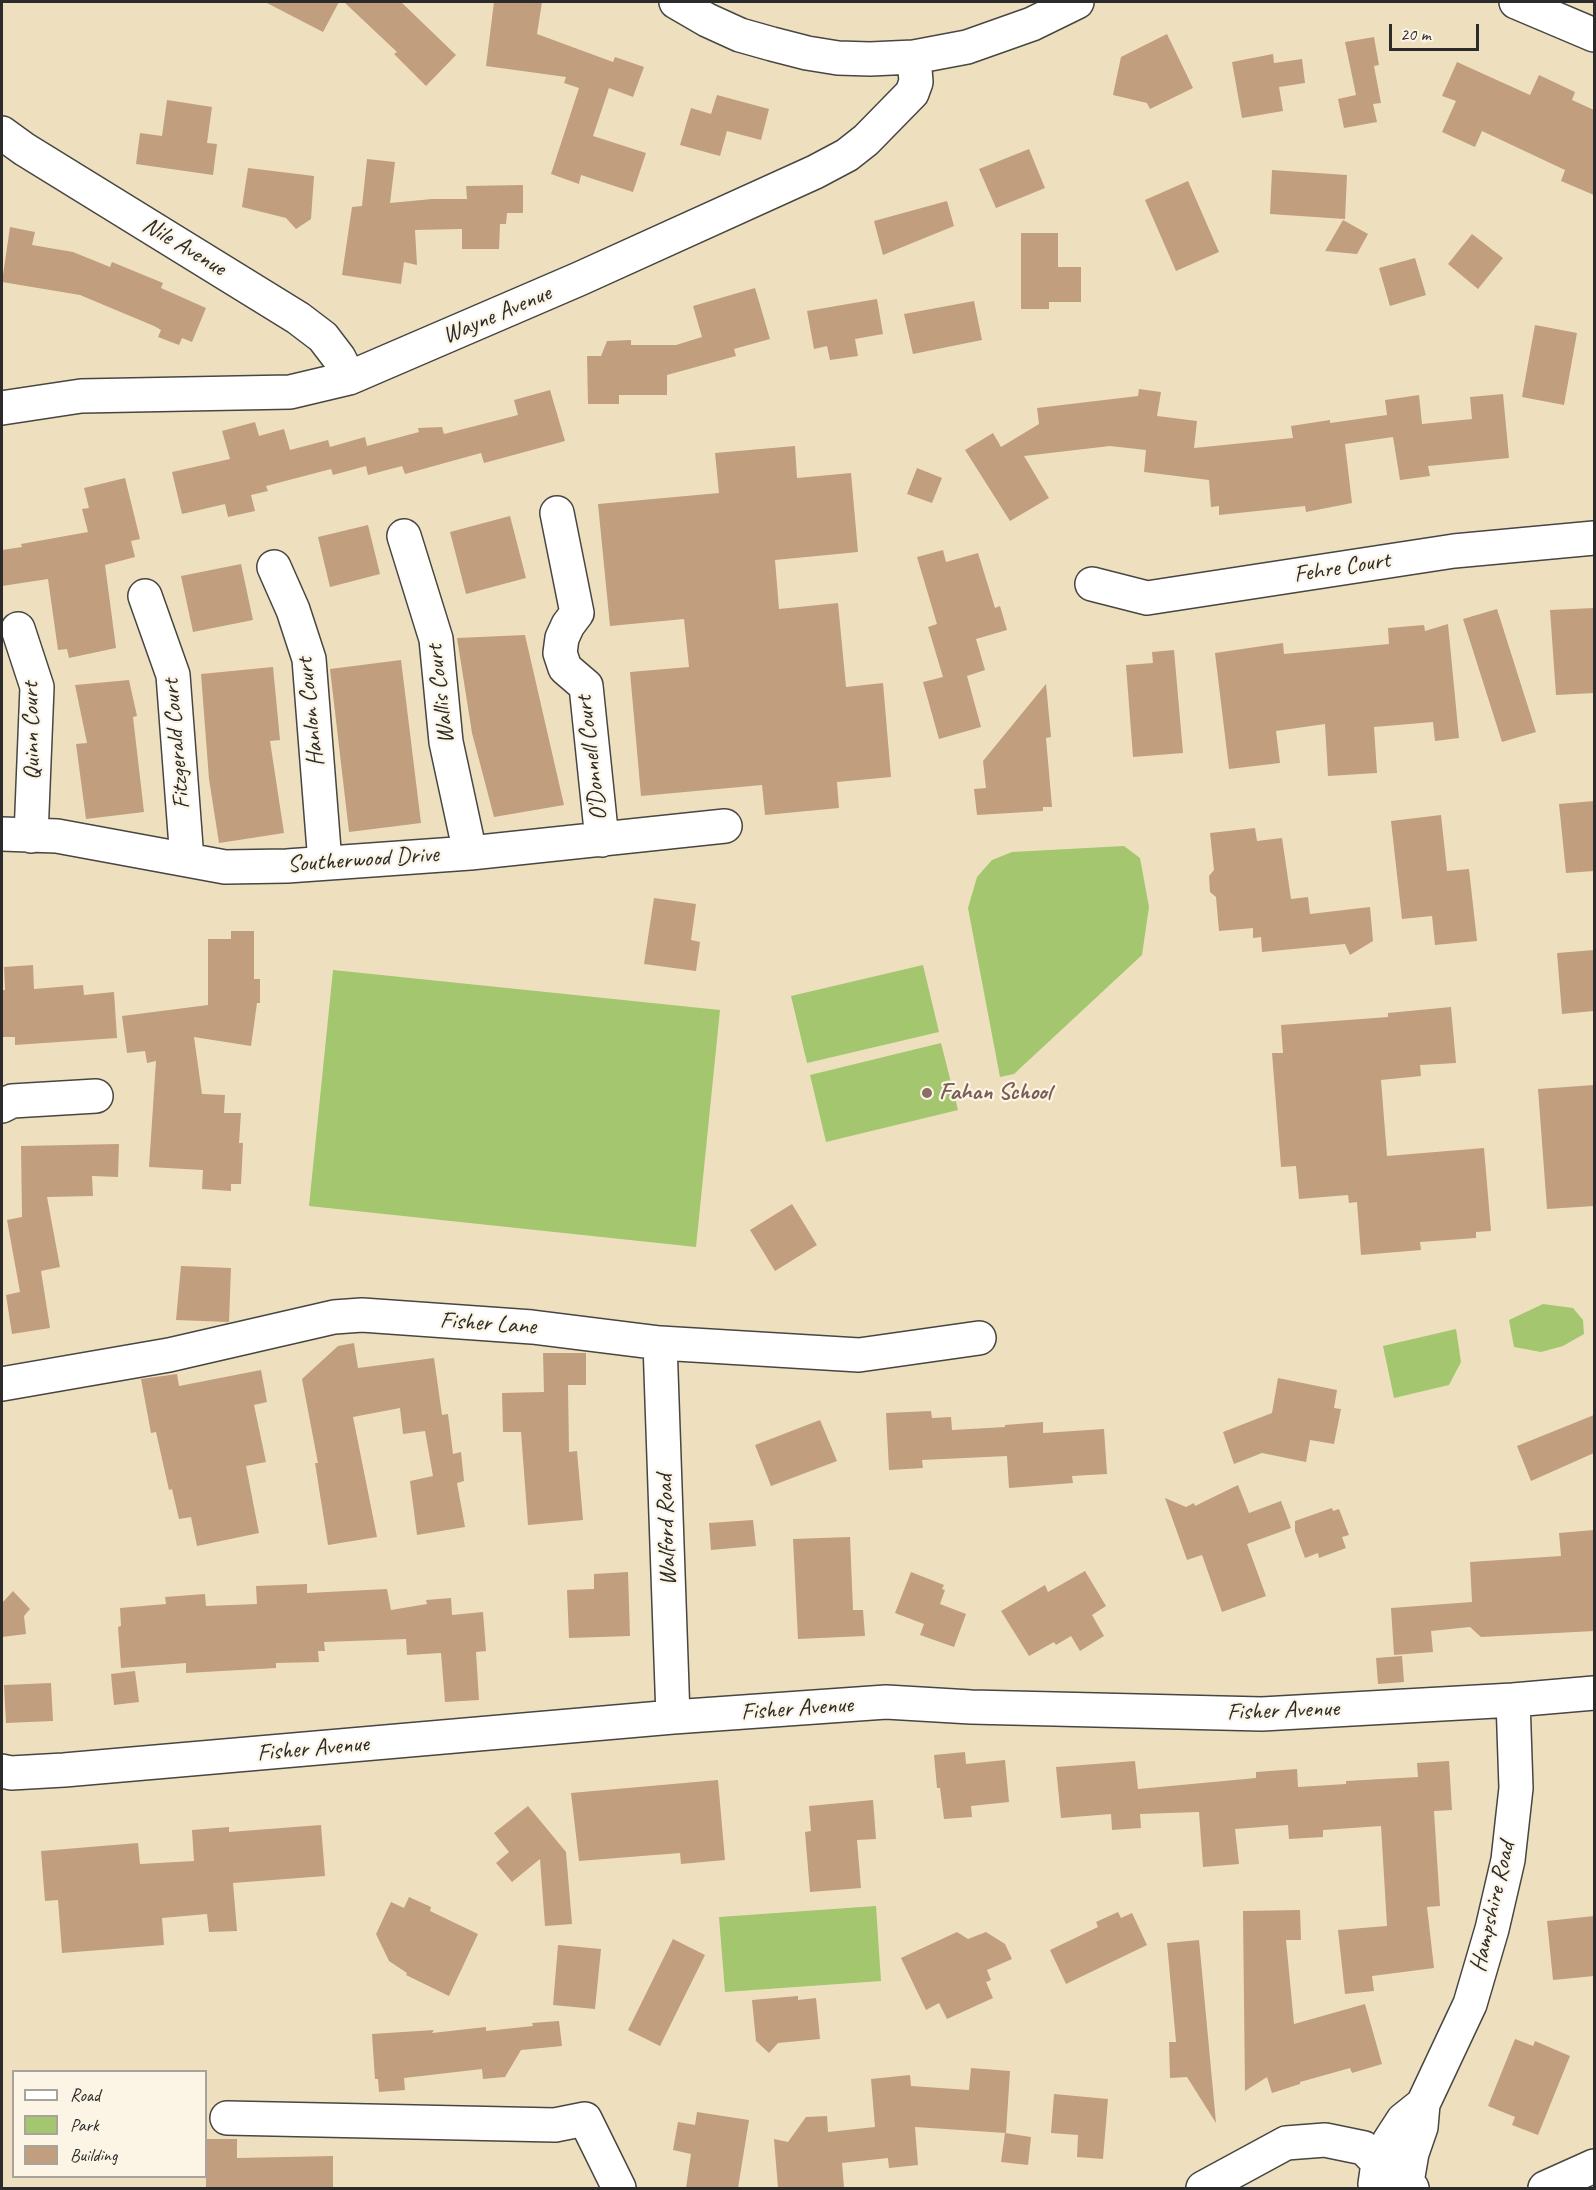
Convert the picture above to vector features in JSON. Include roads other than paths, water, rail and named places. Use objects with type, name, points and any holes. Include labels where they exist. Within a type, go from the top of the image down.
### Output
[{"type":"street","points":[[676,2],[706,20],[740,35],[807,53],[838,58],[870,59],[914,57],[967,47],[1032,24],[1077,2]]},
{"type":"street","points":[[1516,2],[1594,35]]},
{"type":"street","name":"Wayne Avenue","points":[[2,408],[81,396],[290,392],[350,378],[579,279],[815,172],[847,155],[866,140],[912,93],[916,82],[914,57]]},
{"type":"street","name":"Nile Avenue","points":[[2,133],[24,149],[298,318],[323,337],[339,358],[350,378]]},
{"type":"street","name":"O'Donnell Court","points":[[557,513],[577,614],[568,625],[562,638],[560,653],[565,668],[586,686],[602,840]]},
{"type":"street","name":"Wallis Court","points":[[404,536],[436,639],[446,742],[470,853]]},
{"type":"street","name":"Fehre Court","points":[[1092,584],[1147,598],[1454,551],[1594,538]]},
{"type":"street","name":"Hanlon Court","points":[[274,567],[293,610],[309,659],[324,863]]},
{"type":"street","name":"Fitzgerald Court","points":[[145,596],[173,675],[187,860]]},
{"type":"street","name":"Quinn Court","points":[[16,835],[37,687],[18,629]]},
{"type":"street","name":"Southerwood Drive","points":[[16,835],[57,836],[225,867],[470,853],[725,826]]},
{"type":"street","points":[[2,1106],[12,1101],[96,1096]]},
{"type":"street","name":"Fisher Lane","points":[[2,1384],[169,1355],[334,1317],[362,1315],[532,1327],[660,1343],[859,1355],[980,1338]]},
{"type":"street","name":"Walford Road","points":[[660,1343],[673,1717]]},
{"type":"street","name":"Fisher Avenue","points":[[2,1771],[11,1773],[75,1769],[673,1717],[886,1702],[971,1707],[1262,1714],[1513,1700],[1594,1693]]},
{"type":"street","name":"Hampshire Road","points":[[1408,2188],[1412,2153],[1421,2127],[1423,2104],[1470,2004],[1492,1929],[1508,1860],[1516,1788],[1513,1700]]},
{"type":"street","name":"Hampshire Road","points":[[1376,2176],[1403,2120],[1423,2104]]},
{"type":"street","points":[[227,2118],[555,2125],[585,2119],[619,2188]]},
{"type":"street","points":[[1203,2188],[1287,2143],[1325,2140],[1364,2148],[1376,2176],[1408,2188]]},
{"type":"street","points":[[1545,2188],[1594,2166]]},
{"type":"place","name":"Fahan School","points":[[927,1093]]}]
